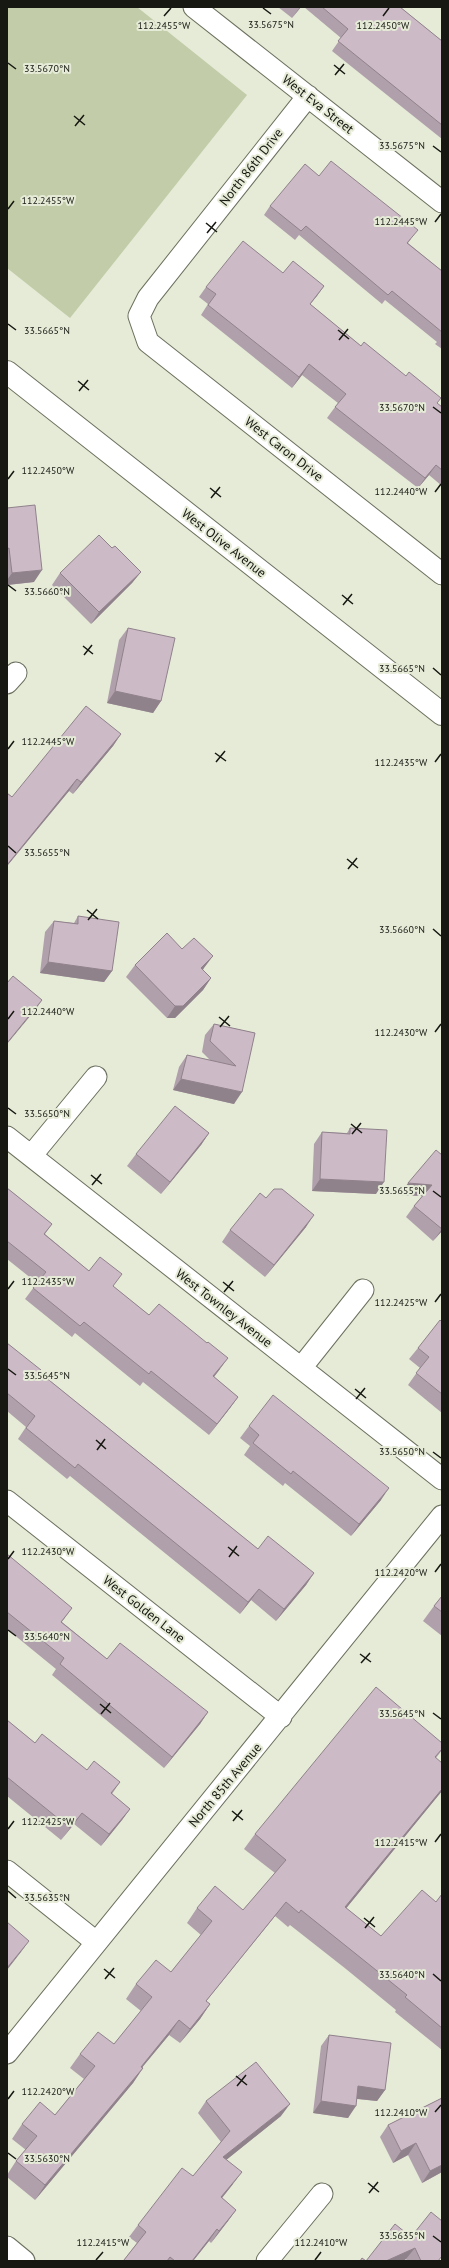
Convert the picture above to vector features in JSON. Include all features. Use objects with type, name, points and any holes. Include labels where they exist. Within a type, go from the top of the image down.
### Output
[{"type":"main road","name":"West Olive Avenue","points":[[7,372],[442,714]]},
{"type":"street","name":"West Eva Street","points":[[194,7],[442,202]]},
{"type":"street","name":"North 86th Drive","points":[[139,316],[148,298],[308,96]]},
{"type":"street","name":"West Caron Drive","points":[[139,316],[148,342],[442,574]]},
{"type":"street","points":[[31,1156],[96,1077]]},
{"type":"street","name":"West Townley Avenue","points":[[7,1137],[442,1479]]},
{"type":"street","points":[[301,1368],[363,1290]]},
{"type":"street","name":"West Golden Lane","points":[[7,1501],[281,1717]]},
{"type":"street","name":"North 85th Avenue","points":[[7,2053],[281,1717],[442,1516]]},
{"type":"street","points":[[7,1872],[96,1942]]},
{"type":"street","points":[[268,2261],[322,2194]]},
{"type":"street","points":[[7,2247],[24,2261]]},
{"type":"green space","points":[[7,7],[137,7],[247,95],[70,318],[7,268]]},
{"type":"building","points":[[322,7],[400,7],[442,41],[442,125],[338,41],[348,29]]},
{"type":"building","points":[[331,161],[418,230],[407,243],[442,271],[442,332],[392,291],[388,295],[306,226],[301,231],[270,206],[305,164],[319,176]]},
{"type":"building","points":[[243,241],[283,273],[293,261],[324,286],[310,304],[361,346],[364,342],[406,376],[409,372],[441,398],[437,403],[442,407],[442,470],[436,465],[425,478],[335,407],[346,394],[309,364],[299,377],[208,305],[216,294],[206,287]]},
{"type":"building","points":[[35,505],[42,570],[12,573],[9,548],[7,549],[7,508]]},
{"type":"building","points":[[99,535],[112,548],[115,546],[141,572],[99,612],[60,573]]},
{"type":"building","points":[[128,628],[175,638],[161,701],[115,691]]},
{"type":"building","points":[[86,706],[121,734],[81,782],[77,779],[7,865],[7,793],[12,797]]},
{"type":"building","points":[[78,916],[119,922],[112,971],[48,962],[54,921],[78,924]]},
{"type":"building","points":[[167,933],[182,949],[194,938],[213,956],[201,968],[211,978],[183,1006],[175,1006],[135,965]]},
{"type":"building","points":[[13,976],[42,1000],[7,1043],[7,983]]},
{"type":"building","points":[[214,1024],[255,1033],[242,1092],[181,1079],[187,1055],[236,1066],[210,1041]]},
{"type":"building","points":[[175,1106],[209,1133],[170,1182],[136,1154]]},
{"type":"building","points":[[350,1128],[387,1130],[384,1182],[320,1179],[322,1132],[350,1134]]},
{"type":"building","points":[[436,1150],[442,1155],[442,1229],[414,1206],[432,1185],[408,1183]]},
{"type":"building","points":[[7,1188],[52,1224],[44,1234],[89,1271],[100,1257],[122,1274],[113,1286],[149,1315],[159,1304],[228,1358],[213,1376],[238,1397],[217,1424],[151,1371],[149,1374],[84,1322],[80,1326],[33,1288],[46,1272],[7,1241]]},
{"type":"building","points":[[274,1189],[282,1189],[314,1215],[274,1265],[230,1230],[260,1193],[266,1198]]},
{"type":"building","points":[[440,1320],[442,1322],[442,1394],[416,1373],[429,1357],[418,1348]]},
{"type":"building","points":[[7,1343],[41,1370],[39,1372],[258,1549],[268,1536],[314,1573],[284,1609],[259,1589],[248,1602],[78,1464],[75,1468],[26,1428],[35,1416],[7,1393]]},
{"type":"building","points":[[273,1395],[389,1488],[359,1524],[293,1471],[291,1474],[253,1443],[259,1435],[249,1426]]},
{"type":"building","points":[[7,1554],[72,1608],[61,1622],[107,1659],[120,1643],[208,1712],[172,1757],[60,1664],[64,1658],[7,1612]]},
{"type":"building","points":[[442,1596],[442,1612],[434,1606]]},
{"type":"building","points":[[376,1687],[442,1743],[442,1749],[435,1757],[442,1763],[442,1789],[345,1907],[381,1936],[422,1890],[436,1902],[442,1894],[442,2028],[405,1997],[407,1995],[301,1910],[299,1913],[286,1902],[206,2001],[210,2004],[190,2029],[179,2020],[141,2067],[143,2068],[45,2185],[16,2161],[37,2136],[22,2124],[40,2102],[55,2115],[95,2066],[80,2054],[98,2032],[114,2044],[152,1997],[136,1984],[156,1960],[171,1972],[212,1921],[197,1908],[215,1886],[243,1910],[286,1860],[255,1834]]},
{"type":"building","points":[[7,1720],[35,1743],[42,1734],[87,1770],[94,1761],[120,1782],[111,1793],[130,1809],[109,1834],[82,1813],[70,1828],[7,1777]]},
{"type":"building","points":[[7,1922],[29,1941],[7,1968]]},
{"type":"building","points":[[329,2035],[391,2043],[385,2090],[358,2086],[356,2106],[321,2101]]},
{"type":"building","points":[[256,2062],[290,2104],[223,2157],[242,2172],[221,2197],[236,2210],[219,2231],[217,2229],[192,2261],[175,2261],[170,2257],[167,2261],[124,2260],[146,2232],[138,2225],[182,2168],[193,2176],[230,2131],[206,2101]]},
{"type":"building","points":[[442,2098],[442,2165],[430,2171],[416,2143],[401,2151],[388,2125]]},
{"type":"building","points":[[431,2212],[442,2221],[442,2256],[438,2261],[421,2261],[415,2248],[386,2261],[366,2261],[395,2224],[411,2237]]}]
